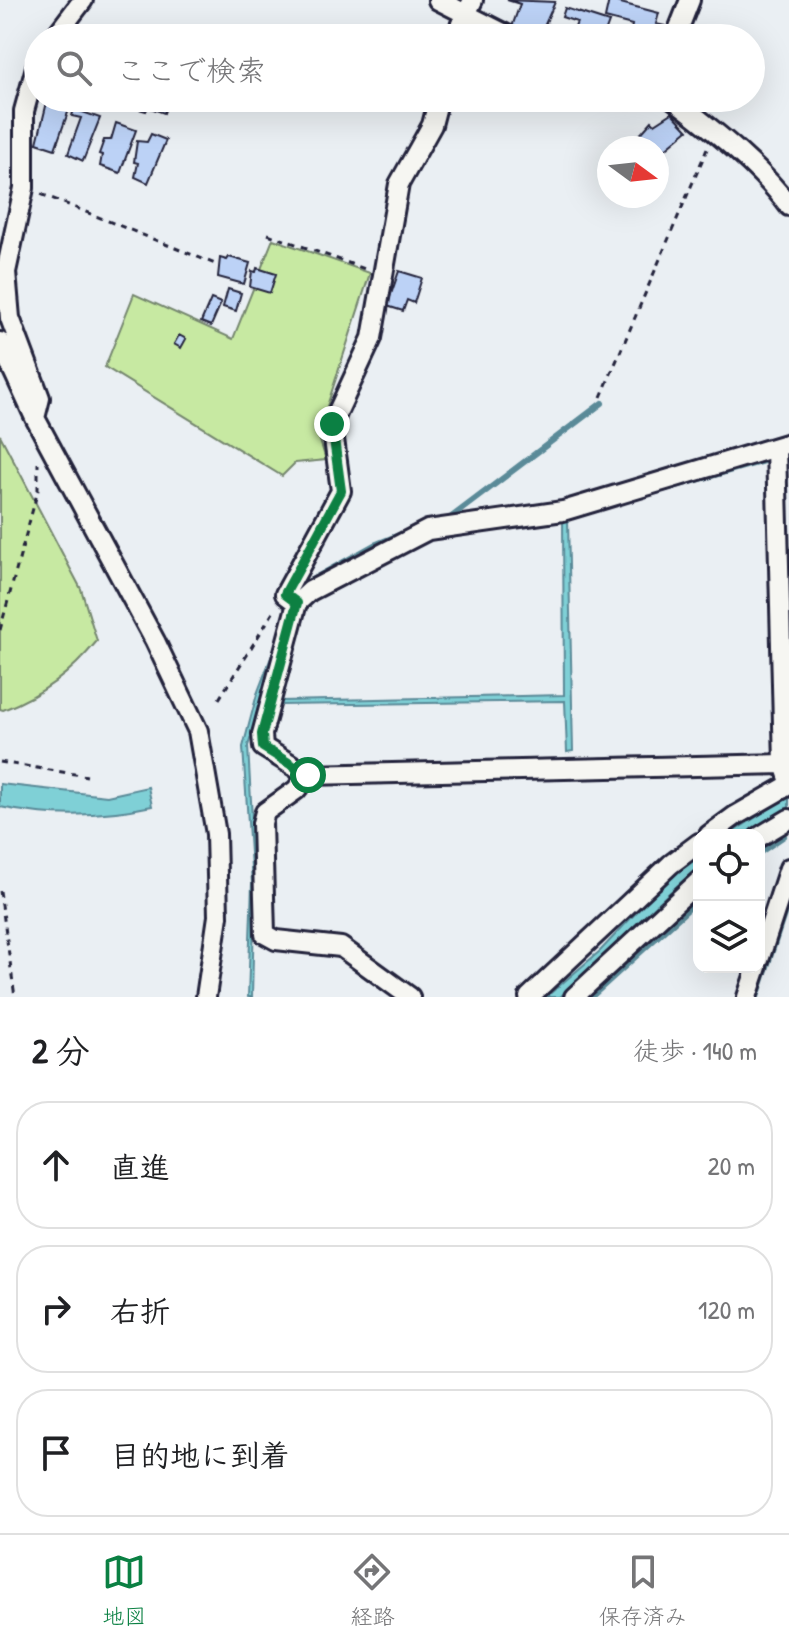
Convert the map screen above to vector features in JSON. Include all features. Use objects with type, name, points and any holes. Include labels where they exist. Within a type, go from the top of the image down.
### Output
[{"type":"street","points":[[65,24],[83,0]]},
{"type":"street","points":[[438,0],[469,7],[493,24]]},
{"type":"street","points":[[681,24],[690,0]]},
{"type":"street","points":[[24,112],[24,188],[6,272],[10,318],[40,398],[37,421]]},
{"type":"street","points":[[291,599],[428,530],[563,511],[783,445],[786,772],[308,775],[263,747],[262,734],[291,599],[341,491],[332,424],[372,338],[399,184],[432,125],[435,112]]},
{"type":"street","points":[[690,112],[715,131],[776,189],[789,206]]},
{"type":"street","points":[[0,342],[37,421],[155,641],[198,731],[216,834],[218,916],[206,997]]},
{"type":"street","points":[[308,775],[296,790],[265,812],[262,823],[265,934],[276,940],[341,947],[410,997]]},
{"type":"street","points":[[717,829],[789,785]]},
{"type":"street","points":[[765,833],[789,819]]},
{"type":"street","points":[[529,997],[671,864],[693,848]]},
{"type":"street","points":[[765,942],[789,868]]},
{"type":"street","points":[[574,997],[693,887]]},
{"type":"street","points":[[747,997],[755,973]]},
{"type":"path","points":[[601,397],[715,131]]},
{"type":"path","points":[[24,188],[215,264]]},
{"type":"path","points":[[268,234],[383,276]]},
{"type":"path","points":[[0,630],[38,490],[37,421]]},
{"type":"path","points":[[219,699],[291,599]]},
{"type":"path","points":[[0,762],[87,776]]},
{"type":"path","points":[[0,891],[15,997]]},
{"type":"green space","points":[[273,239],[370,273],[318,434],[326,460],[295,463],[282,476],[105,367],[134,294],[233,339]]},
{"type":"green space","points":[[0,435],[81,589],[97,641],[55,682],[3,710],[0,709]]},
{"type":"water","points":[[762,461],[764,463],[568,519],[573,751],[567,752],[565,701],[280,705],[281,701],[564,695],[563,517]]},
{"type":"water","points":[[285,630],[248,746],[255,874],[252,997],[248,997],[252,883],[243,747],[257,694],[281,631]]},
{"type":"water","points":[[0,784],[107,796],[148,787],[152,806],[76,815],[19,811],[0,807]]},
{"type":"water","points":[[789,796],[789,807],[754,829],[737,829]]},
{"type":"water","points":[[693,860],[693,872],[560,997],[546,997],[600,951],[664,883]]},
{"type":"building","points":[[507,0],[555,2],[545,24],[513,24],[520,4]]},
{"type":"building","points":[[609,0],[659,13],[656,24],[628,24],[605,18]]},
{"type":"building","points":[[565,8],[609,22],[576,24],[562,17]]},
{"type":"building","points":[[45,112],[68,112],[55,149],[37,143]]},
{"type":"building","points":[[73,112],[83,112],[100,118],[83,161],[68,154],[81,118],[72,116]]},
{"type":"building","points":[[672,113],[688,130],[669,146],[669,136],[639,136],[652,121],[655,124]]},
{"type":"building","points":[[116,123],[136,130],[120,173],[100,166],[102,155],[99,154],[104,140],[111,140]]},
{"type":"building","points":[[151,134],[166,140],[148,183],[135,177],[138,163],[134,162],[137,141],[147,142]]},
{"type":"building","points":[[229,257],[250,263],[244,284],[218,277],[220,258],[227,260]]},
{"type":"building","points":[[257,268],[276,274],[270,293],[250,287],[252,271],[256,272]]},
{"type":"building","points":[[399,271],[422,278],[414,303],[407,300],[403,311],[387,306]]},
{"type":"building","points":[[228,289],[241,293],[236,311],[223,307]]},
{"type":"building","points":[[211,299],[221,303],[211,326],[201,322]]},
{"type":"building","points":[[179,335],[186,339],[181,348],[174,344]]},
{"type":"waterway","points":[[449,519],[602,403]]},
{"type":"waterway","points":[[295,589],[374,545],[404,533]]},
{"type":"waterway","points":[[765,849],[784,836]]},
{"type":"waterway","points":[[757,997],[789,899]]},
{"type":"waterway","points":[[591,997],[697,901]]},
{"type":"route","points":[[308,775],[263,747],[262,734],[297,603],[285,594],[341,491],[332,424]]}]
